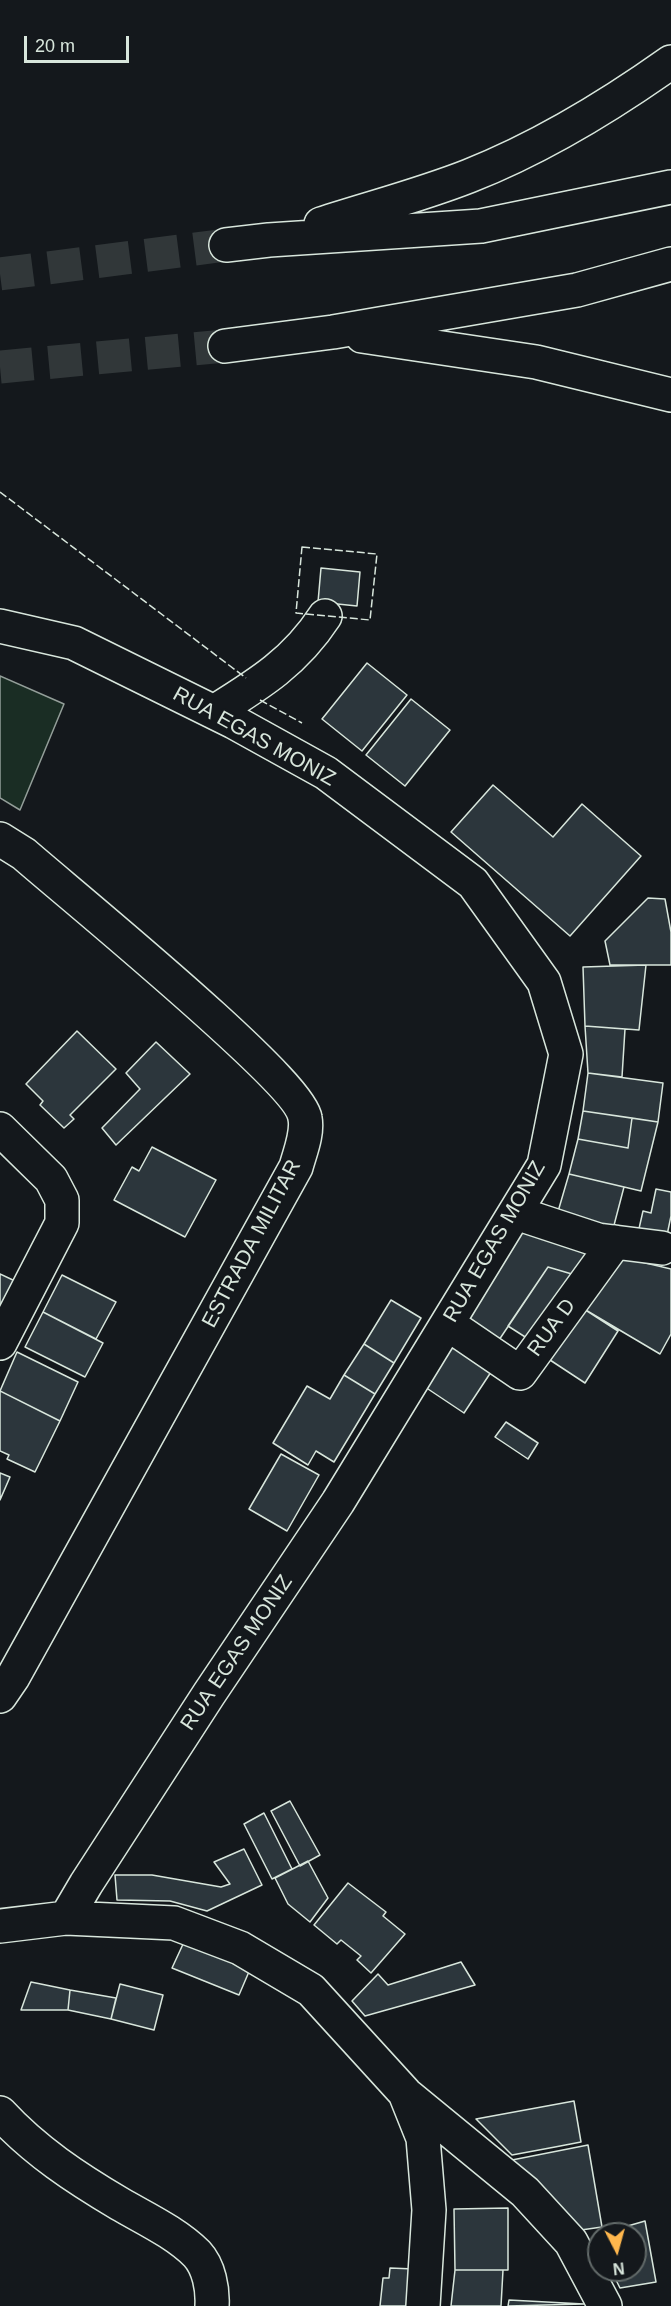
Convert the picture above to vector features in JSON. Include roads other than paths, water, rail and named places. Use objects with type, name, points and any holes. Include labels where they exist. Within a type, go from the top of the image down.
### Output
[{"type":"main road","points":[[269,240],[470,176],[556,134],[671,62]]},
{"type":"main road","points":[[226,245],[481,226],[671,187]]},
{"type":"main road","points":[[225,346],[333,332],[577,290],[671,264]]},
{"type":"main road","points":[[333,332],[536,362],[671,395]]},
{"type":"main road","points":[[214,712],[283,666],[310,638],[325,616]]},
{"type":"main road","name":"RUA EGAS MONIZ","points":[[0,626],[74,643],[214,712],[326,773],[473,883],[544,982],[566,1054],[544,1165],[338,1502],[209,1694],[66,1918]]},
{"type":"main road","name":"ESTRADA MILITAR","points":[[0,839],[24,854],[243,1044],[292,1093],[305,1117],[304,1139],[296,1167],[19,1667],[0,1696]]},
{"type":"main road","points":[[0,1129],[51,1179],[62,1200],[62,1223],[0,1343]]},
{"type":"main road","points":[[516,1213],[598,1240],[662,1248]]},
{"type":"main road","name":"RUA D","points":[[448,1324],[520,1373],[615,1242]]},
{"type":"main road","points":[[0,1926],[66,1918],[174,1923],[240,1948],[311,1990],[405,2093],[525,2192],[571,2242],[604,2306]]},
{"type":"main road","points":[[405,2093],[423,2138],[429,2210],[423,2306]]},
{"type":"main road","points":[[0,2113],[40,2151],[78,2179],[179,2239],[199,2256],[210,2279],[213,2306]]},
{"type":"tunnel","points":[[0,274],[226,245]]},
{"type":"tunnel","points":[[0,367],[225,346]]}]
